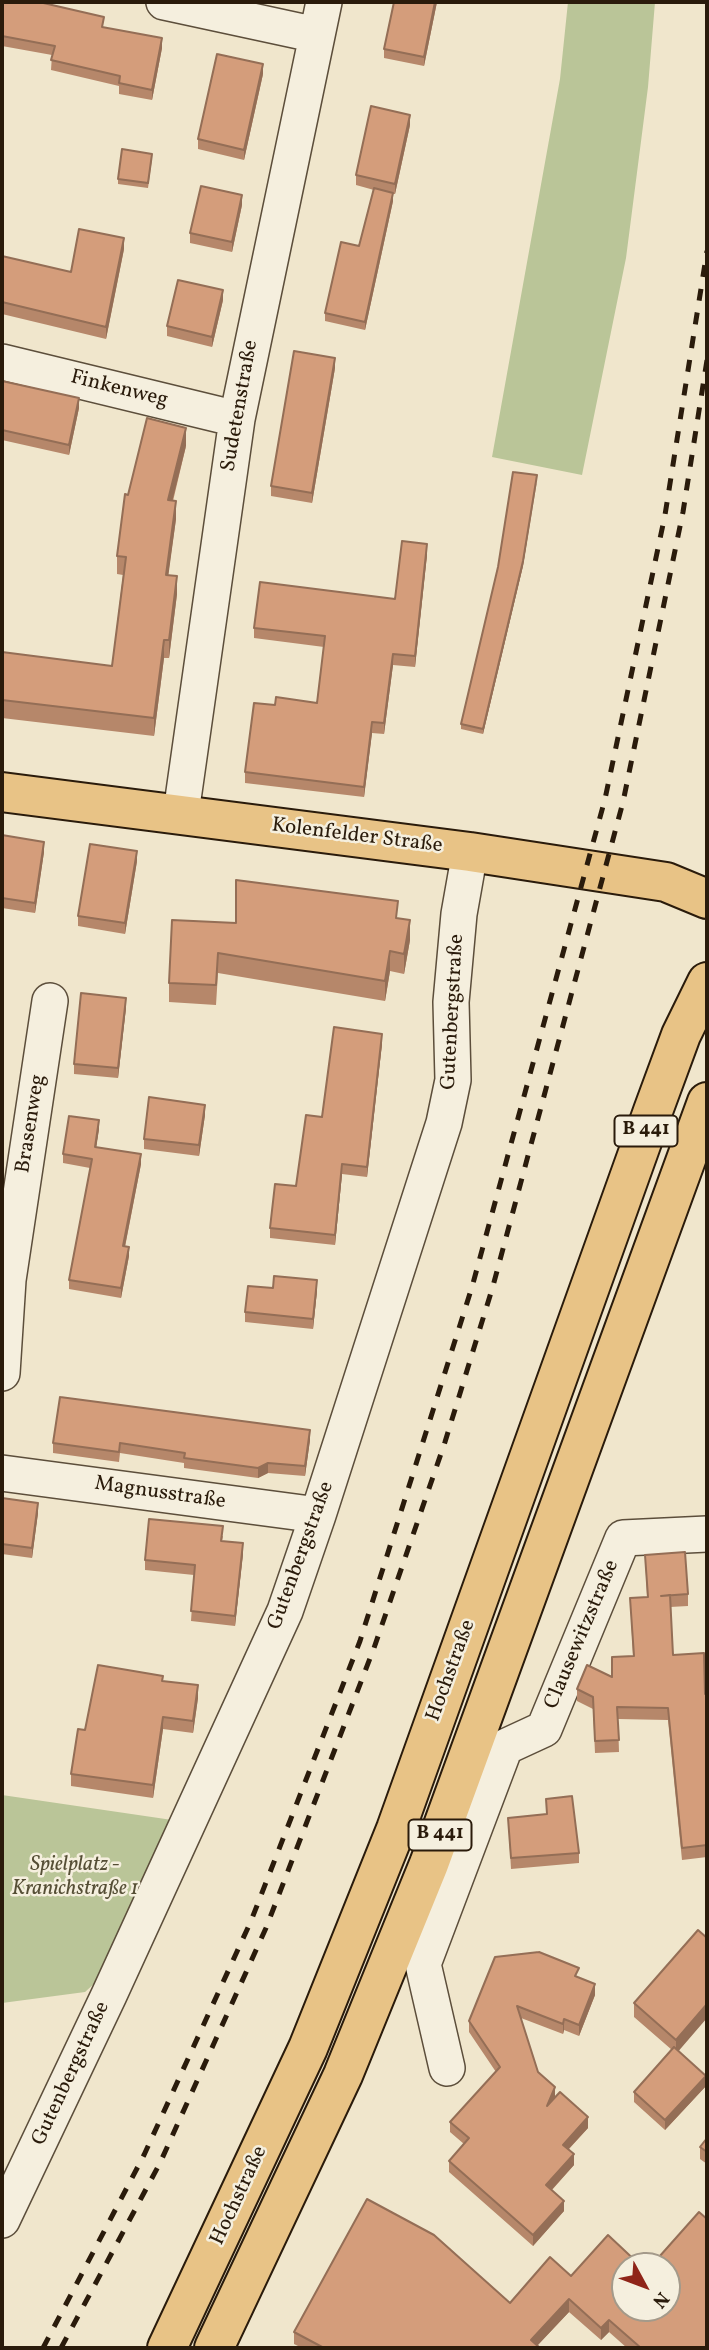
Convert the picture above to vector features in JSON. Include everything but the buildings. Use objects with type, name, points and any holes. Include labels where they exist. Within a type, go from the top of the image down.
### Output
[{"type":"main road","name":"Kolenfelder Straße","points":[[2,792],[181,813],[666,881],[707,899]]},
{"type":"main road","points":[[666,881],[707,869]]},
{"type":"main road","name":"Hochstraße","points":[[167,2348],[308,2048],[396,1829],[653,1111],[681,1035],[707,982]]},
{"type":"main road","name":"Hochstraße","points":[[214,2348],[344,2074],[429,1864],[544,1546],[635,1308],[707,1102]]},
{"type":"street","points":[[164,2],[320,18]]},
{"type":"street","name":"Sudetenstraße","points":[[181,813],[237,419],[320,18]]},
{"type":"street","name":"Finkenweg","points":[[2,362],[237,419]]},
{"type":"street","name":"Gutenbergstraße","points":[[2,2220],[109,1995],[285,1611],[318,1515],[444,1123],[453,1080],[450,1002],[470,852]]},
{"type":"street","name":"Brasenweg","points":[[2,1373],[8,1280],[50,1001]]},
{"type":"street","name":"Magnusstraße","points":[[2,1473],[318,1515]]},
{"type":"street","name":"Clausewitzstraße","points":[[447,2068],[423,1964],[505,1747],[544,1728],[623,1538],[707,1534]]},
{"type":"green space","points":[[568,2],[655,2],[648,87],[626,258],[582,475],[492,457],[560,79]]},
{"type":"green space","name":"Spielplatz - Kranichstraße 1","points":[[2,1795],[179,1821],[117,1963],[85,1992],[2,2003]]},
{"type":"railway","points":[[43,2348],[144,2155],[251,1921],[360,1641],[472,1287],[605,799],[665,515],[707,251]]},
{"type":"railway","points":[[61,2348],[160,2163],[266,1928],[374,1648],[445,1442],[493,1286],[623,802],[683,512],[707,360]]}]
